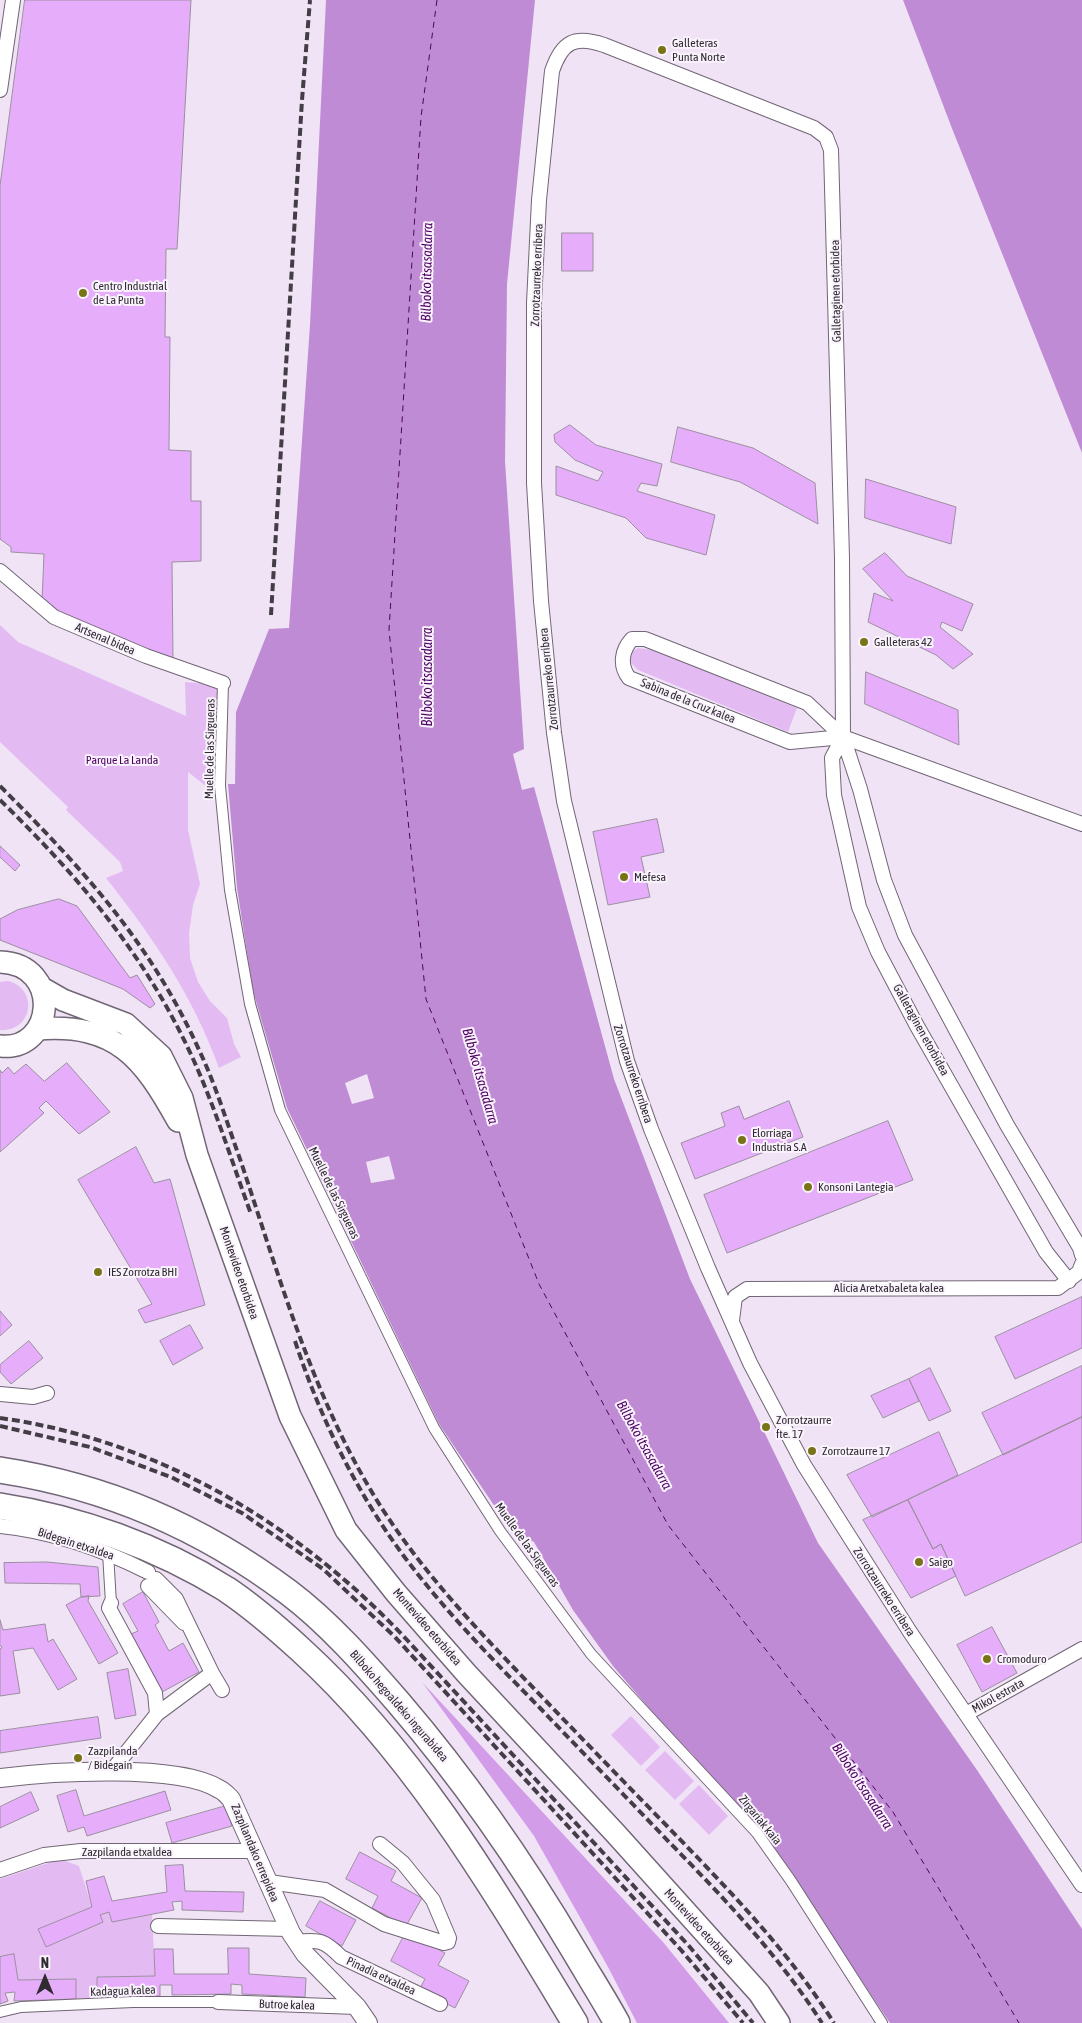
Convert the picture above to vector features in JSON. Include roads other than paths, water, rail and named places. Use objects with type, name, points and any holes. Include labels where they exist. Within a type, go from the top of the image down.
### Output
[{"type":"highway","name":"Bilboko hegoaldeko ingurabidea","points":[[0,1470],[96,1490],[146,1510],[242,1560],[289,1593],[359,1657],[433,1743],[537,1888],[617,2023]]},
{"type":"highway","points":[[0,1506],[84,1525],[133,1543],[226,1590],[272,1623],[339,1685],[406,1765],[451,1826],[522,1935],[575,2023]]},
{"type":"main road","name":"Montevideo etorbidea","points":[[0,962],[11,963],[24,968],[35,976],[42,988],[63,1000],[126,1024],[162,1056],[182,1098],[197,1155],[290,1416],[346,1530],[396,1593],[466,1673],[559,1771],[758,1993],[779,2023]]},
{"type":"main road","points":[[0,1046],[19,1044],[38,1029],[44,1016],[46,1002],[42,988]]},
{"type":"main road","name":"Montevideo etorbidea","points":[[38,1029],[67,1029],[101,1035],[122,1045],[144,1066],[160,1089],[197,1155]]},
{"type":"street","points":[[0,84],[13,0]]},
{"type":"street","name":"Galletaginen etorbidea","points":[[558,53],[566,46],[578,41],[597,43],[814,128],[826,137],[831,150],[834,222],[843,635],[843,737],[860,789],[884,880],[905,935],[1007,1125],[1080,1248],[1082,1255]]},
{"type":"street","name":"Zorrotzaurreko erribera","points":[[558,53],[552,71],[541,181],[534,303],[534,482],[541,601],[554,733],[564,801],[574,849],[627,1061],[651,1129],[732,1323],[750,1363],[814,1484],[1082,1885]]},
{"type":"street","name":"Artsenal bidea","points":[[0,571],[54,617],[146,656],[223,683]]},
{"type":"street","name":"Sabina de la Cruz kalea","points":[[843,737],[790,742],[629,678],[624,672],[622,661],[624,648],[632,640],[645,639],[807,703],[843,737],[1082,824]]},
{"type":"street","name":"Muelle de las Sirgueras","points":[[223,683],[220,786],[230,890],[250,1004],[280,1110],[434,1428],[500,1531],[591,1654]]},
{"type":"street","name":"Galletaginen etorbidea","points":[[843,737],[832,758],[834,795],[859,907],[878,952],[917,1026],[1046,1252],[1069,1281]]},
{"type":"street","points":[[1069,1281],[1079,1272],[1082,1264]]},
{"type":"street","name":"Alicia Aretxabaleta kalea","points":[[741,1292],[759,1288],[1058,1288],[1069,1281]]},
{"type":"street","points":[[714,1282],[741,1292],[735,1297],[732,1323]]},
{"type":"street","points":[[0,1394],[33,1397],[47,1393]]},
{"type":"street","name":"Bidegain etxaldea","points":[[0,1526],[45,1534],[108,1553],[151,1579],[176,1600],[212,1674],[222,1690]]},
{"type":"street","points":[[108,1553],[111,1603],[109,1608],[155,1693],[157,1714]]},
{"type":"street","name":"Mikol estrata","points":[[966,1714],[1082,1649]]},
{"type":"street","name":"Zirgariak kaia","points":[[591,1654],[756,1832],[791,1881],[882,2023]]},
{"type":"street","points":[[110,1772],[157,1714],[212,1674]]},
{"type":"street","name":"Zazpilandako errepidea","points":[[0,1778],[37,1774],[110,1772],[179,1777],[219,1788],[231,1799],[293,1936],[321,1970],[357,2007],[368,2023]]},
{"type":"street","points":[[269,1882],[326,1890],[384,1924],[444,1943],[448,1942],[449,1938],[433,1900],[403,1863],[380,1844]]},
{"type":"street","name":"Zazpilanda etxaldea","points":[[0,1870],[44,1855],[81,1851],[256,1851]]},
{"type":"street","points":[[158,1926],[293,1936]]},
{"type":"street","name":"Pinadia etxaldea","points":[[293,1936],[317,1939],[331,1947],[341,1957],[440,2004]]},
{"type":"street","name":"Kadagua kalea","points":[[0,2012],[21,2007],[133,2002],[218,2002]]},
{"type":"street","name":"Butroe kalea","points":[[218,2002],[357,2007]]},
{"type":"water","name":"Bilboko itsasadarra","points":[[326,0],[535,0],[507,284],[505,461],[524,749],[513,754],[522,790],[534,787],[614,1079],[690,1279],[818,1543],[977,1770],[1082,1929],[1082,2023],[890,2023],[824,1925],[693,1755],[666,1728],[613,1666],[573,1610],[534,1542],[508,1526],[439,1424],[287,1108],[253,991],[237,888],[228,784],[235,784],[236,712],[269,629],[289,628],[310,325]]},
{"type":"water","points":[[903,0],[1082,0],[1082,453],[953,131]]},
{"type":"railway","points":[[271,615],[302,100],[310,0]]},
{"type":"railway","points":[[0,786],[59,847],[113,909],[160,976],[181,1013],[206,1065],[216,1091],[285,1294],[318,1383],[337,1427],[383,1510],[414,1554],[465,1615],[755,1920],[797,1970],[834,2023]]},
{"type":"railway","points":[[0,800],[58,859],[85,890],[110,921],[155,987],[194,1061],[217,1117],[251,1214]]},
{"type":"railway","points":[[295,1341],[316,1397],[340,1452],[369,1505],[403,1555],[486,1653],[691,1864],[751,1929],[788,1975],[822,2023]]},
{"type":"railway","points":[[0,1418],[58,1429],[115,1446],[170,1468],[223,1494],[273,1525],[321,1560],[366,1599],[408,1641],[689,1946],[753,2023]]},
{"type":"railway","points":[[0,1426],[90,1447],[171,1477],[242,1513],[323,1569],[395,1637],[681,1950],[743,2023]]},
{"type":"place","name":"Galleteras Punta Norte","points":[[662,50]]},
{"type":"place","name":"Centro Industrial de La Punta","points":[[83,293]]},
{"type":"place","name":"Galleteras 42","points":[[864,642]]},
{"type":"place","name":"Mefesa","points":[[624,877]]},
{"type":"place","name":"Elorriaga Industria S.A","points":[[742,1140]]},
{"type":"place","name":"Konsoni Lantegia","points":[[808,1187]]},
{"type":"place","name":"IES Zorrotza BHI","points":[[98,1272]]},
{"type":"place","name":"Zorrotzaurre fte. 17","points":[[766,1427]]},
{"type":"place","name":"Zorrotzaurre 17","points":[[812,1451]]},
{"type":"place","name":"Saigo","points":[[919,1562]]},
{"type":"place","name":"Cromoduro","points":[[987,1659]]},
{"type":"place","name":"Zazpilanda / Bidegain","points":[[78,1758]]},
{"type":"park label","name":"Parque La Landa","points":[[122,760]]}]
